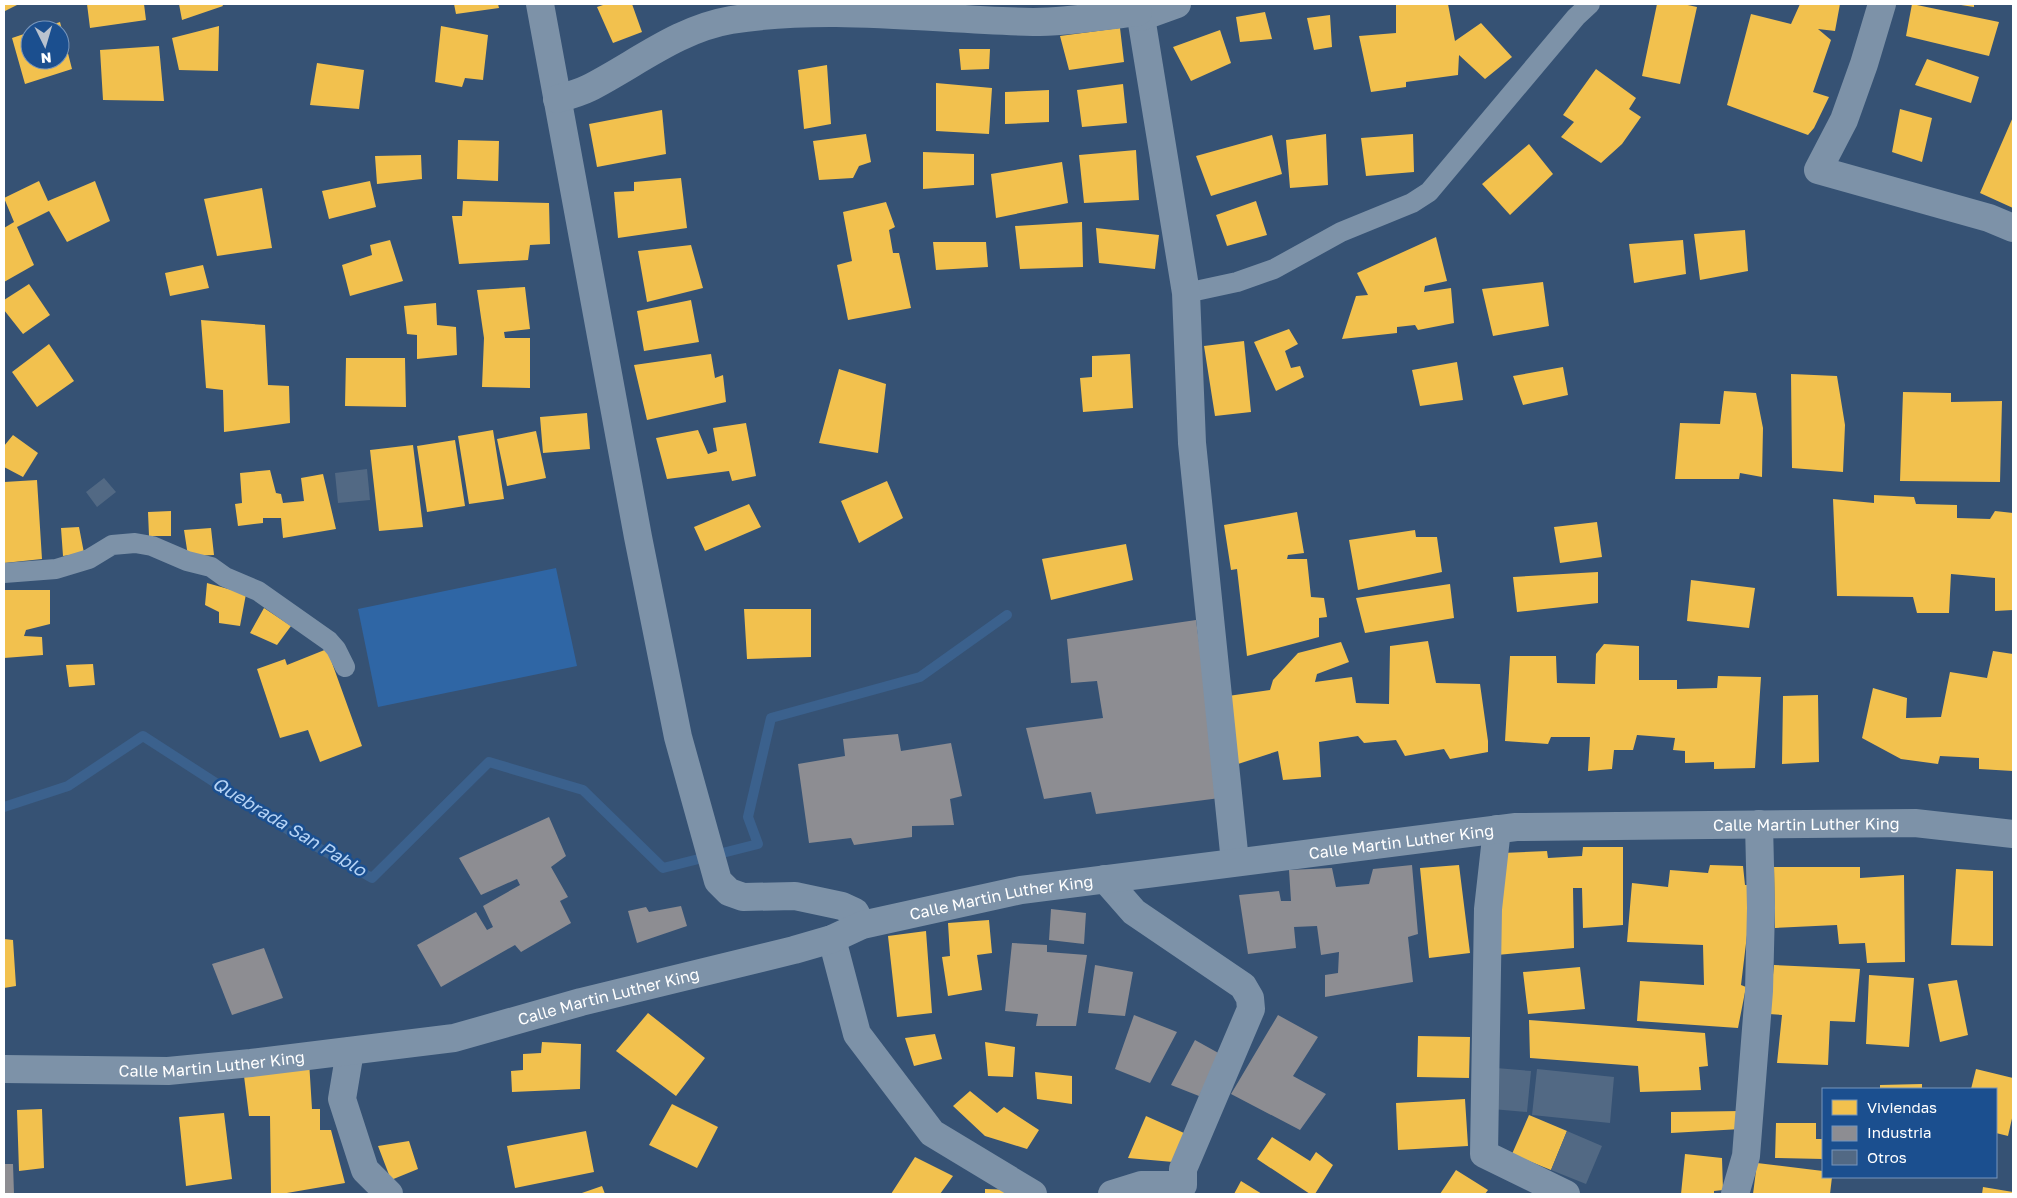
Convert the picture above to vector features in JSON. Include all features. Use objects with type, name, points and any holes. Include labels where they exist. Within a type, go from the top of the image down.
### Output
[{"type":"street","points":[[540,4],[638,537],[678,737],[718,881],[729,892],[743,897],[795,896],[842,906],[855,912],[862,925]]},
{"type":"street","points":[[557,99],[587,89],[662,45],[700,28],[730,20],[797,14],[937,16],[1034,22],[1074,20],[1177,4]]},
{"type":"street","points":[[1882,4],[1864,64],[1844,120],[1818,170],[1989,218],[2013,228]]},
{"type":"street","points":[[1138,11],[1186,293],[1192,443],[1235,862]]},
{"type":"street","points":[[1735,1194],[1746,1156],[1759,991],[1761,908],[1759,824]]},
{"type":"street","name":"Calle Martin Luther King","points":[[4,1069],[168,1071],[454,1038],[581,1002],[794,950],[832,939],[862,925],[1021,890],[1497,829],[1516,827],[1759,824],[1915,824],[2013,834]]},
{"type":"street","points":[[1497,829],[1488,909],[1484,1154],[1566,1194]]},
{"type":"street","points":[[1105,879],[1134,912],[1243,986],[1250,998],[1251,1009],[1183,1169],[1183,1185],[1141,1185],[1112,1194]]},
{"type":"street","points":[[832,939],[857,1034],[932,1133],[1032,1194]]},
{"type":"street","points":[[350,1051],[342,1100],[365,1170],[389,1194]]},
{"type":"lane","points":[[1186,293],[1237,282],[1274,269],[1341,232],[1412,203],[1429,192],[1576,17],[1590,4]]},
{"type":"lane","points":[[4,573],[56,569],[89,559],[112,545],[135,543],[152,546],[187,561],[211,567],[225,577],[258,591],[329,641],[336,649],[345,667]]},
{"type":"shaded area","points":[[556,568],[577,666],[378,707],[358,609]]},
{"type":"building: Viviendas","points":[[4,4],[19,4],[5,11]]},
{"type":"building: Viviendas","points":[[87,4],[144,4],[146,20],[90,28]]},
{"type":"building: Viviendas","points":[[179,4],[222,4],[223,6],[182,20]]},
{"type":"building: Viviendas","points":[[454,4],[498,4],[499,8],[456,14]]},
{"type":"building: Viviendas","points":[[606,4],[632,4],[642,32],[613,43],[597,7]]},
{"type":"building: Viviendas","points":[[1396,4],[1448,4],[1455,41],[1481,23],[1512,57],[1485,79],[1459,55],[1458,75],[1406,82],[1406,87],[1371,92],[1359,36],[1396,33]]},
{"type":"building: Viviendas","points":[[1657,4],[1683,4],[1697,7],[1680,84],[1642,76]]},
{"type":"building: Viviendas","points":[[1800,4],[1840,4],[1835,31],[1818,29],[1831,40],[1813,92],[1829,97],[1814,128],[1808,135],[1727,105],[1751,14],[1791,24]]},
{"type":"building: Viviendas","points":[[1912,4],[1999,22],[1989,56],[1906,36]]},
{"type":"building: Viviendas","points":[[1974,4],[1974,7],[1961,5]]},
{"type":"building: Viviendas","points":[[1265,12],[1272,39],[1240,42],[1236,17]]},
{"type":"building: Viviendas","points":[[1330,15],[1332,47],[1314,50],[1307,18]]},
{"type":"building: Viviendas","points":[[219,26],[218,71],[179,70],[172,38]]},
{"type":"building: Viviendas","points":[[441,26],[488,35],[483,80],[465,78],[462,87],[435,82]]},
{"type":"building: Viviendas","points":[[1120,28],[1124,62],[1069,70],[1060,36]]},
{"type":"building: Viviendas","points":[[1220,30],[1231,63],[1191,81],[1173,47]]},
{"type":"building: Viviendas","points":[[20,35],[20,66],[12,38]]},
{"type":"building: Viviendas","points":[[159,46],[164,101],[103,100],[100,50]]},
{"type":"building: Viviendas","points":[[959,49],[990,49],[989,69],[961,70]]},
{"type":"building: Viviendas","points":[[1927,59],[1979,77],[1971,103],[1915,85]]},
{"type":"building: Viviendas","points":[[317,63],[364,70],[359,109],[310,105]]},
{"type":"building: Viviendas","points":[[827,65],[831,124],[804,129],[798,70]]},
{"type":"building: Viviendas","points":[[1596,69],[1636,98],[1629,109],[1641,117],[1622,144],[1601,163],[1561,137],[1574,122],[1563,115]]},
{"type":"building: Viviendas","points":[[21,70],[69,70],[25,84]]},
{"type":"building: Viviendas","points":[[936,83],[992,88],[989,134],[936,131]]},
{"type":"building: Viviendas","points":[[1123,84],[1127,123],[1082,127],[1077,90]]},
{"type":"building: Viviendas","points":[[1049,90],[1049,122],[1005,124],[1005,92]]},
{"type":"building: Viviendas","points":[[1900,109],[1932,118],[1922,162],[1892,152]]},
{"type":"building: Viviendas","points":[[662,110],[666,154],[597,167],[589,124]]},
{"type":"building: Viviendas","points":[[2013,117],[2013,208],[1980,193]]},
{"type":"building: Viviendas","points":[[866,134],[871,162],[859,166],[853,178],[819,180],[813,141]]},
{"type":"building: Viviendas","points":[[1326,134],[1328,185],[1290,188],[1286,140]]},
{"type":"building: Viviendas","points":[[1413,134],[1414,172],[1366,176],[1361,138]]},
{"type":"building: Viviendas","points":[[1272,135],[1282,174],[1211,196],[1196,156]]},
{"type":"building: Viviendas","points":[[458,140],[499,141],[498,181],[457,179]]},
{"type":"building: Viviendas","points":[[1529,144],[1553,174],[1510,215],[1482,184]]},
{"type":"building: Viviendas","points":[[1136,150],[1139,200],[1084,203],[1079,155]]},
{"type":"building: Viviendas","points":[[923,152],[974,154],[974,185],[923,189]]},
{"type":"building: Viviendas","points":[[421,155],[422,179],[377,184],[375,156]]},
{"type":"building: Viviendas","points":[[1062,162],[1068,203],[996,218],[991,174]]},
{"type":"building: Viviendas","points":[[681,178],[687,228],[618,238],[614,192],[634,191],[634,182]]},
{"type":"building: Viviendas","points":[[39,181],[48,201],[95,181],[110,221],[67,242],[49,211],[17,227],[34,265],[4,282],[4,228],[14,222],[4,198]]},
{"type":"building: Viviendas","points":[[370,181],[376,207],[329,219],[322,191]]},
{"type":"building: Viviendas","points":[[262,188],[272,248],[217,256],[204,199]]},
{"type":"building: Viviendas","points":[[463,201],[549,203],[550,244],[530,245],[528,260],[459,264],[452,216],[462,216]]},
{"type":"building: Viviendas","points":[[1256,201],[1267,235],[1227,246],[1216,215]]},
{"type":"building: Viviendas","points":[[886,202],[895,227],[889,230],[893,253],[899,253],[911,308],[848,320],[837,265],[852,261],[843,212]]},
{"type":"building: Viviendas","points":[[1082,222],[1083,267],[1020,269],[1015,226]]},
{"type":"building: Viviendas","points":[[1096,228],[1159,235],[1155,269],[1099,263]]},
{"type":"building: Viviendas","points":[[1745,230],[1748,271],[1700,280],[1694,234]]},
{"type":"building: Viviendas","points":[[1436,237],[1447,281],[1425,286],[1424,292],[1451,288],[1454,323],[1418,330],[1415,325],[1397,327],[1397,333],[1342,339],[1356,296],[1368,295],[1357,273]]},
{"type":"building: Viviendas","points":[[390,240],[403,281],[350,296],[342,265],[372,255],[370,245]]},
{"type":"building: Viviendas","points":[[1683,240],[1686,274],[1634,283],[1629,244]]},
{"type":"building: Viviendas","points":[[933,242],[986,242],[988,267],[936,270]]},
{"type":"building: Viviendas","points":[[691,245],[703,288],[647,302],[638,251]]},
{"type":"building: Viviendas","points":[[203,265],[209,288],[170,296],[165,273]]},
{"type":"building: Viviendas","points":[[1543,282],[1549,326],[1493,336],[1482,289]]},
{"type":"building: Viviendas","points":[[29,284],[50,315],[23,334],[4,310],[4,300]]},
{"type":"building: Viviendas","points":[[525,287],[530,329],[504,332],[505,338],[530,338],[530,388],[482,387],[484,338],[477,290]]},
{"type":"building: Viviendas","points":[[691,300],[699,342],[644,351],[637,311]]},
{"type":"building: Viviendas","points":[[436,303],[437,325],[456,327],[457,355],[417,359],[417,335],[407,334],[404,306]]},
{"type":"building: Viviendas","points":[[201,320],[265,325],[268,385],[289,386],[290,423],[224,432],[223,390],[206,388]]},
{"type":"building: Viviendas","points":[[1289,329],[1298,344],[1285,351],[1291,368],[1300,366],[1304,377],[1276,391],[1254,342]]},
{"type":"building: Viviendas","points":[[1244,341],[1251,412],[1215,416],[1204,346]]},
{"type":"building: Viviendas","points":[[49,344],[74,381],[37,407],[12,372]]},
{"type":"building: Viviendas","points":[[711,354],[715,378],[723,375],[726,402],[647,420],[634,365]]},
{"type":"building: Viviendas","points":[[1130,354],[1133,408],[1083,412],[1080,378],[1092,377],[1092,356]]},
{"type":"building: Viviendas","points":[[346,358],[405,358],[406,407],[345,406]]},
{"type":"building: Viviendas","points":[[1457,362],[1463,400],[1420,406],[1412,370]]},
{"type":"building: Viviendas","points":[[1563,367],[1568,395],[1523,405],[1513,376]]},
{"type":"building: Viviendas","points":[[839,369],[886,384],[878,453],[819,443]]},
{"type":"building: Viviendas","points":[[1791,374],[1837,376],[1845,425],[1843,472],[1792,468]]},
{"type":"building: Viviendas","points":[[1724,391],[1756,393],[1763,428],[1762,477],[1740,473],[1739,479],[1675,479],[1680,423],[1720,424]]},
{"type":"building: Viviendas","points":[[1903,392],[1951,393],[1951,402],[2002,401],[2000,482],[1900,481]]},
{"type":"building: Viviendas","points":[[587,413],[590,449],[543,453],[540,417]]},
{"type":"building: Viviendas","points":[[746,423],[756,476],[732,481],[729,471],[667,479],[656,438],[698,430],[708,454],[717,451],[713,428]]},
{"type":"building: Viviendas","points":[[493,430],[504,499],[469,504],[458,436]]},
{"type":"building: Viviendas","points":[[536,431],[546,478],[507,486],[497,439]]},
{"type":"building: Viviendas","points":[[13,435],[38,453],[23,477],[4,467],[4,446]]},
{"type":"building: Viviendas","points":[[455,440],[465,506],[427,512],[417,446]]},
{"type":"building: Viviendas","points":[[413,445],[423,527],[379,531],[370,450]]},
{"type":"building: Viviendas","points":[[270,470],[276,493],[281,494],[283,503],[304,501],[301,478],[323,474],[336,529],[283,538],[281,518],[263,518],[263,523],[238,526],[235,504],[242,503],[240,473]]},
{"type":"building: Viviendas","points":[[37,480],[42,559],[4,563],[4,482]]},
{"type":"building: Viviendas","points":[[887,481],[903,518],[859,543],[841,501]]},
{"type":"building: Viviendas","points":[[1874,495],[1914,497],[1916,504],[1957,505],[1957,518],[1990,519],[1995,511],[2013,513],[2013,610],[1995,611],[1995,578],[1951,574],[1949,613],[1917,613],[1913,597],[1837,596],[1833,499],[1874,503]]},
{"type":"building: Viviendas","points":[[749,504],[761,527],[705,551],[694,527]]},
{"type":"building: Viviendas","points":[[171,511],[171,536],[149,536],[148,512]]},
{"type":"building: Viviendas","points":[[1297,512],[1304,553],[1288,555],[1287,559],[1307,559],[1311,597],[1324,598],[1327,617],[1319,618],[1319,637],[1247,656],[1237,569],[1231,570],[1224,525]]},
{"type":"building: Viviendas","points":[[1597,522],[1602,557],[1560,563],[1554,527]]},
{"type":"building: Viviendas","points":[[79,527],[84,553],[63,556],[61,528]]},
{"type":"building: Viviendas","points":[[211,528],[214,555],[188,556],[184,530]]},
{"type":"building: Viviendas","points":[[1415,530],[1416,537],[1437,537],[1442,572],[1358,590],[1349,540]]},
{"type":"building: Viviendas","points":[[1126,544],[1133,580],[1051,600],[1042,559]]},
{"type":"building: Viviendas","points":[[1598,572],[1598,603],[1517,612],[1513,577]]},
{"type":"building: Viviendas","points":[[1691,580],[1755,588],[1749,628],[1687,621]]},
{"type":"building: Viviendas","points":[[207,583],[246,594],[240,626],[219,623],[219,612],[205,605]]},
{"type":"building: Viviendas","points":[[1450,584],[1454,618],[1365,633],[1356,598]]},
{"type":"building: Viviendas","points":[[4,590],[50,590],[50,624],[26,630],[24,636],[42,637],[43,655],[4,658]]},
{"type":"building: Viviendas","points":[[264,608],[291,626],[277,645],[250,633]]},
{"type":"building: Viviendas","points":[[744,609],[811,609],[811,657],[747,659]]},
{"type":"building: Viviendas","points":[[1428,641],[1436,683],[1480,684],[1488,752],[1450,759],[1444,749],[1405,756],[1396,740],[1364,743],[1358,736],[1319,742],[1321,777],[1283,780],[1278,751],[1238,764],[1228,696],[1270,690],[1273,680],[1298,653],[1341,642],[1349,662],[1317,674],[1315,682],[1352,677],[1356,703],[1389,704],[1390,646]]},
{"type":"building: Viviendas","points":[[1604,644],[1639,646],[1639,680],[1677,680],[1677,689],[1717,688],[1718,676],[1761,677],[1755,768],[1714,769],[1714,762],[1685,763],[1685,751],[1673,750],[1675,738],[1637,735],[1633,750],[1614,750],[1612,769],[1588,771],[1590,737],[1551,737],[1548,744],[1505,741],[1510,656],[1556,656],[1557,683],[1595,684],[1596,654]]},
{"type":"building: Viviendas","points":[[327,649],[362,746],[320,762],[308,730],[280,738],[257,669],[285,659],[287,665]]},
{"type":"building: Viviendas","points":[[1993,651],[2013,654],[2013,771],[1979,769],[1979,758],[1940,756],[1938,764],[1901,759],[1862,738],[1873,688],[1907,698],[1906,718],[1941,717],[1950,672],[1987,678]]},
{"type":"building: Viviendas","points":[[93,664],[95,685],[69,687],[66,665]]},
{"type":"building: Viviendas","points":[[1818,695],[1819,762],[1782,764],[1783,696]]},
{"type":"building: Viviendas","points":[[1583,847],[1623,847],[1623,925],[1583,928],[1582,888],[1573,888],[1574,948],[1497,955],[1502,853],[1547,851],[1548,858],[1582,856]]},
{"type":"building: Viviendas","points":[[1459,865],[1470,953],[1429,958],[1420,868]]},
{"type":"building: Viviendas","points":[[1710,865],[1743,866],[1745,885],[1753,885],[1741,985],[1746,987],[1738,1028],[1637,1021],[1640,981],[1704,985],[1703,945],[1627,942],[1632,883],[1668,887],[1670,870],[1708,873]]},
{"type":"building: Viviendas","points":[[1774,867],[1860,867],[1860,878],[1904,875],[1905,962],[1867,963],[1865,943],[1839,944],[1837,925],[1775,928]]},
{"type":"building: Viviendas","points":[[1956,869],[1993,871],[1993,946],[1951,945]]},
{"type":"building: Viviendas","points":[[989,920],[992,953],[977,955],[982,990],[948,996],[942,957],[950,956],[948,923]]},
{"type":"building: Viviendas","points":[[926,931],[932,1013],[897,1017],[888,936]]},
{"type":"building: Viviendas","points":[[4,939],[13,940],[16,986],[4,988]]},
{"type":"building: Viviendas","points":[[1774,965],[1860,969],[1855,1022],[1830,1021],[1828,1065],[1777,1063],[1782,1015],[1769,1014]]},
{"type":"building: Viviendas","points":[[1580,967],[1585,1009],[1528,1014],[1523,972]]},
{"type":"building: Viviendas","points":[[1869,975],[1914,978],[1909,1047],[1866,1044]]},
{"type":"building: Viviendas","points":[[1957,980],[1968,1035],[1940,1042],[1928,984]]},
{"type":"building: Viviendas","points":[[648,1013],[705,1058],[676,1096],[616,1051]]},
{"type":"building: Viviendas","points":[[1529,1020],[1705,1033],[1708,1066],[1699,1067],[1701,1090],[1640,1092],[1638,1066],[1530,1058]]},
{"type":"building: Viviendas","points":[[935,1034],[942,1059],[914,1066],[905,1038]]},
{"type":"building: Viviendas","points":[[1418,1036],[1470,1037],[1469,1078],[1417,1077]]},
{"type":"building: Viviendas","points":[[542,1042],[581,1044],[580,1089],[512,1092],[511,1071],[523,1070],[523,1054],[541,1053]]},
{"type":"building: Viviendas","points":[[985,1042],[1015,1047],[1013,1077],[988,1076]]},
{"type":"building: Viviendas","points":[[309,1061],[312,1109],[320,1109],[320,1130],[331,1130],[345,1183],[271,1194],[270,1116],[249,1116],[243,1068]]},
{"type":"building: Viviendas","points":[[1976,1069],[2013,1078],[2013,1114],[2008,1136],[1997,1133],[1997,1088],[1971,1088]]},
{"type":"building: Viviendas","points":[[1035,1072],[1072,1076],[1072,1104],[1037,1099]]},
{"type":"building: Viviendas","points":[[1922,1084],[1922,1088],[1880,1088],[1880,1085]]},
{"type":"building: Viviendas","points":[[970,1091],[997,1113],[1004,1107],[1039,1130],[1027,1149],[985,1136],[953,1106]]},
{"type":"building: Viviendas","points":[[1465,1099],[1468,1146],[1398,1150],[1396,1103]]},
{"type":"building: Viviendas","points":[[672,1104],[718,1127],[697,1168],[649,1145]]},
{"type":"building: Viviendas","points":[[42,1109],[44,1168],[19,1171],[17,1110]]},
{"type":"building: Viviendas","points":[[1741,1111],[1741,1129],[1671,1133],[1671,1112]]},
{"type":"building: Viviendas","points":[[224,1113],[232,1179],[186,1186],[179,1117]]},
{"type":"building: Viviendas","points":[[1529,1115],[1567,1131],[1551,1170],[1512,1154]]},
{"type":"building: Viviendas","points":[[1146,1116],[1184,1133],[1173,1162],[1128,1158]]},
{"type":"building: Viviendas","points":[[1776,1123],[1816,1123],[1816,1139],[1822,1139],[1822,1159],[1775,1158]]},
{"type":"building: Viviendas","points":[[586,1131],[594,1172],[515,1188],[507,1146]]},
{"type":"building: Viviendas","points":[[1272,1137],[1310,1161],[1316,1152],[1333,1165],[1315,1194],[1310,1194],[1257,1159]]},
{"type":"building: Viviendas","points":[[409,1141],[418,1169],[391,1180],[378,1146]]},
{"type":"building: Viviendas","points":[[1685,1154],[1722,1158],[1723,1190],[1714,1191],[1714,1194],[1681,1194]]},
{"type":"building: Viviendas","points":[[915,1157],[953,1176],[940,1194],[891,1194]]},
{"type":"building: Viviendas","points":[[1757,1163],[1822,1171],[1822,1178],[1832,1178],[1830,1194],[1753,1194]]},
{"type":"building: Viviendas","points":[[1456,1170],[1488,1190],[1485,1194],[1440,1194]]},
{"type":"building: Viviendas","points":[[1241,1181],[1262,1194],[1234,1194]]},
{"type":"building: Viviendas","points":[[602,1186],[605,1194],[579,1194]]},
{"type":"building: Viviendas","points":[[1983,1187],[2013,1192],[2013,1194],[1982,1194]]},
{"type":"building: Viviendas","points":[[985,1189],[1015,1190],[1015,1194],[985,1194]]},
{"type":"building: Industria","points":[[1196,620],[1220,798],[1096,814],[1091,792],[1044,799],[1026,728],[1103,718],[1097,681],[1071,683],[1067,639]]},
{"type":"building: Industria","points":[[898,734],[901,751],[951,743],[962,796],[950,799],[954,825],[912,826],[912,837],[854,845],[851,838],[809,843],[798,764],[845,756],[843,739]]},
{"type":"building: Industria","points":[[549,817],[566,856],[551,867],[568,897],[560,901],[571,923],[521,952],[515,945],[441,987],[417,945],[476,912],[487,930],[493,927],[483,906],[520,885],[517,879],[481,895],[459,858]]},
{"type":"building: Industria","points":[[1412,865],[1418,934],[1408,937],[1413,982],[1325,997],[1325,975],[1338,973],[1339,952],[1321,955],[1317,926],[1294,927],[1296,948],[1248,954],[1239,895],[1279,891],[1281,901],[1291,901],[1289,870],[1332,868],[1336,887],[1369,884],[1373,869]]},
{"type":"building: Industria","points":[[681,906],[687,926],[637,943],[628,911],[646,907],[649,912]]},
{"type":"building: Industria","points":[[1051,909],[1086,913],[1084,944],[1049,940]]},
{"type":"building: Industria","points":[[1012,943],[1047,945],[1047,952],[1087,955],[1076,1026],[1036,1026],[1038,1014],[1005,1011]]},
{"type":"building: Industria","points":[[264,948],[283,998],[232,1015],[212,964]]},
{"type":"building: Industria","points":[[1095,965],[1133,972],[1125,1016],[1088,1013]]},
{"type":"building: Industria","points":[[1134,1015],[1177,1032],[1150,1083],[1115,1069]]},
{"type":"building: Industria","points":[[1278,1015],[1318,1037],[1293,1076],[1326,1094],[1300,1130],[1231,1094]]},
{"type":"building: Industria","points":[[1195,1040],[1222,1055],[1199,1096],[1171,1085]]},
{"type":"building: Industria","points":[[4,1164],[13,1164],[14,1194],[4,1194]]},
{"type":"building: Otros","points":[[367,469],[370,500],[338,503],[335,473]]},
{"type":"building: Otros","points":[[104,478],[116,492],[97,507],[86,492]]},
{"type":"building: Otros","points":[[1496,1068],[1531,1071],[1527,1112],[1492,1109]]},
{"type":"building: Otros","points":[[1537,1069],[1614,1077],[1610,1123],[1532,1115]]},
{"type":"building: Otros","points":[[1567,1131],[1602,1146],[1586,1184],[1551,1170]]},
{"type":"waterway","name":"Quebrada San Pablo","points":[[4,807],[68,786],[143,736],[301,838],[372,878],[489,762],[583,790],[663,868],[758,844],[748,817],[771,718],[920,677],[1007,615]]}]
